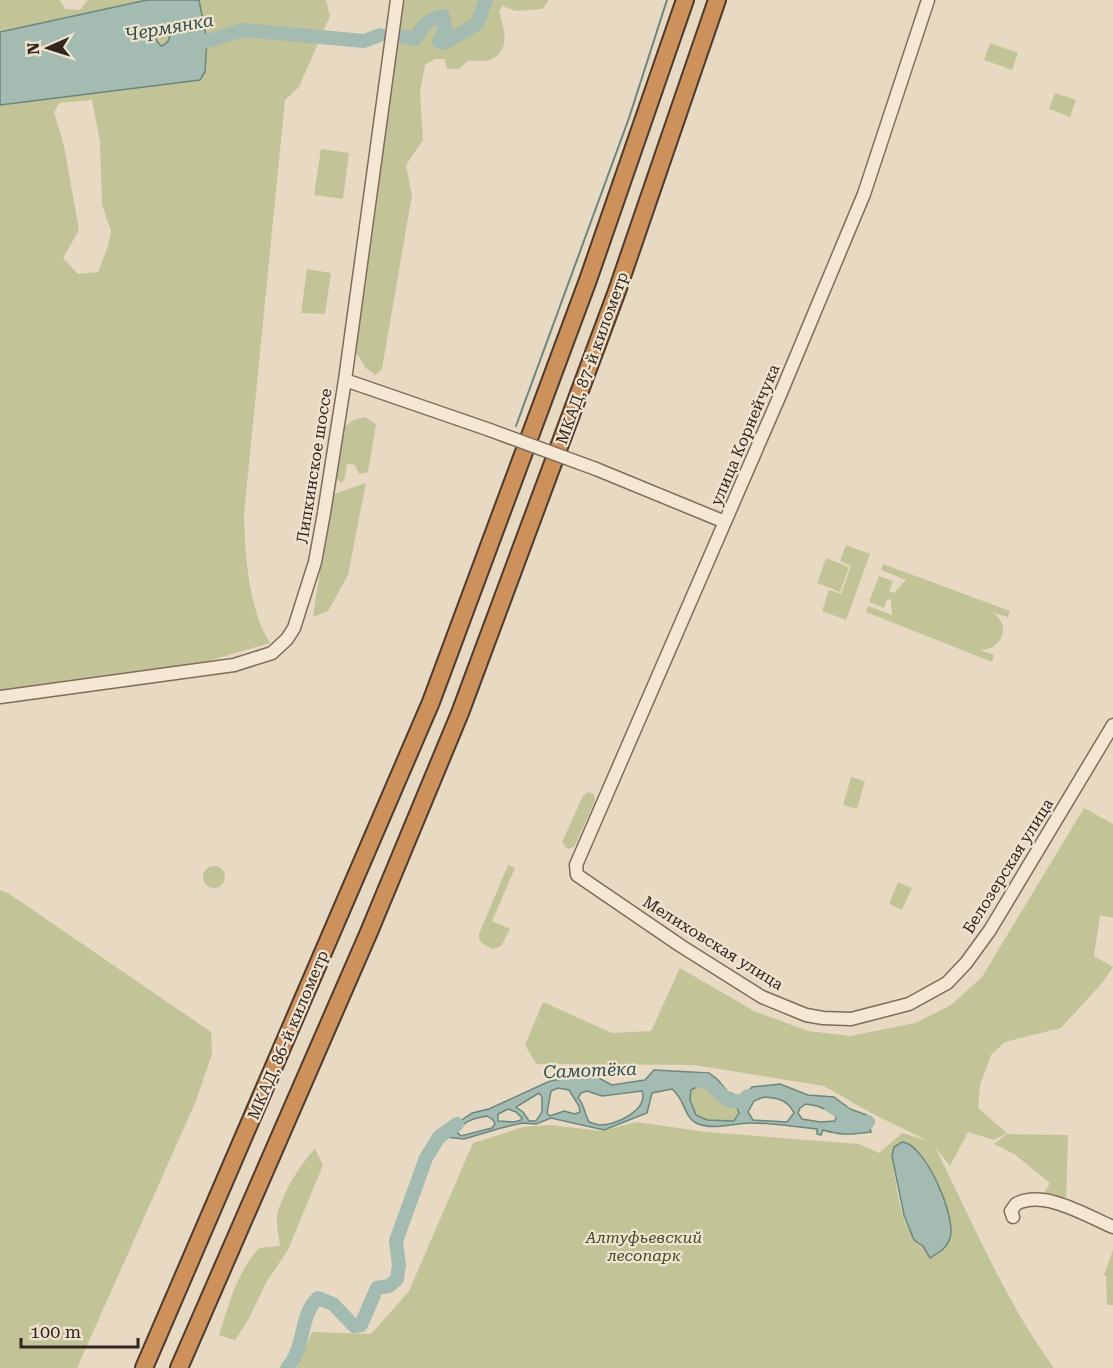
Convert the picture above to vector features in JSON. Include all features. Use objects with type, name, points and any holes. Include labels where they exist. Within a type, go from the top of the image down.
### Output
[{"type":"highway","name":"МКАД, 87-й километр","points":[[431,702],[588,280],[685,0]]},
{"type":"highway","name":"МКАД, 87-й километр","points":[[460,713],[617,291],[717,0]]},
{"type":"highway","name":"МКАД, 86-й километр","points":[[144,1368],[431,702]]},
{"type":"highway","name":"МКАД, 86-й километр","points":[[179,1368],[369,932],[460,713]]},
{"type":"street","name":"Липкинское шоссе","points":[[0,697],[214,669],[255,659],[278,649],[294,628],[315,562],[345,380],[397,0]]},
{"type":"street","name":"улица Корнейчука","points":[[577,875],[576,865],[864,194],[928,0]]},
{"type":"street","points":[[345,380],[596,469],[725,522]]},
{"type":"street","name":"Белозерская улица","points":[[909,1004],[946,983],[966,963],[990,930],[1113,725]]},
{"type":"street","name":"Мелиховская улица","points":[[577,875],[681,946],[762,997],[806,1015],[851,1019],[909,1004]]},
{"type":"street","points":[[1013,1217],[1011,1211],[1016,1204],[1038,1199],[1052,1201],[1113,1227]]},
{"type":"green space","points":[[0,0],[60,0],[65,9],[80,10],[88,0],[170,0],[0,38]]},
{"type":"green space","points":[[193,0],[326,0],[330,16],[299,87],[285,100],[244,514],[245,546],[252,597],[270,643],[205,662],[0,692],[0,102],[199,80]],"holes":[[[92,100],[100,142],[102,205],[111,231],[98,272],[78,274],[63,258],[79,230],[64,146],[54,112],[59,103]]]},
{"type":"green space","points":[[402,0],[549,0],[542,9],[516,11],[502,6],[499,12],[504,31],[504,44],[498,55],[492,59],[468,61],[459,69],[447,69],[445,59],[435,59],[425,65],[420,92],[423,140],[406,165],[412,195],[382,369],[375,375],[366,368],[356,353]]},
{"type":"green space","points":[[165,23],[176,36],[167,48],[155,47],[151,28]]},
{"type":"green space","points":[[990,43],[1018,53],[1012,70],[984,60]]},
{"type":"green space","points":[[1055,93],[1076,100],[1070,117],[1049,109]]},
{"type":"green space","points":[[321,149],[349,153],[343,199],[314,195]]},
{"type":"green space","points":[[307,269],[331,273],[325,314],[301,313]]},
{"type":"green space","points":[[365,417],[376,424],[368,472],[359,474],[355,465],[347,464],[342,483],[336,479],[341,430],[353,420]]},
{"type":"green space","points":[[366,483],[348,575],[328,611],[313,617],[331,495]]},
{"type":"green space","points":[[846,545],[870,554],[846,620],[822,611],[829,590],[841,594],[851,566],[840,561]]},
{"type":"green space","points":[[826,558],[849,567],[840,592],[817,583]]},
{"type":"green space","points":[[883,564],[1010,611],[1008,617],[993,613],[1002,624],[1002,636],[994,646],[980,650],[994,655],[992,662],[866,612],[868,606],[892,615],[891,600],[887,599],[884,608],[869,602],[879,576],[893,581],[889,591],[894,593],[906,580],[881,570]]},
{"type":"green space","points":[[851,777],[865,781],[857,809],[843,805]]},
{"type":"green space","points":[[588,792],[594,794],[595,801],[574,847],[567,849],[562,842],[583,796]]},
{"type":"green space","name":"Алтуфьевский лесопарк","points":[[1084,808],[1113,824],[1113,918],[1100,915],[1094,956],[1113,967],[1103,982],[1061,1028],[1005,1042],[991,1055],[980,1085],[978,1108],[1007,1133],[994,1140],[968,1132],[950,1166],[935,1147],[1020,1316],[1054,1368],[297,1368],[312,1332],[371,1334],[409,1291],[473,1143],[523,1127],[551,1125],[601,1131],[637,1122],[706,1132],[859,1144],[879,1153],[902,1133],[928,1141],[871,1113],[824,1086],[694,1065],[536,1064],[525,1045],[543,1002],[612,1033],[651,1031],[680,968],[754,1011],[808,1031],[850,1036],[915,1023],[951,1005],[982,977]],"holes":[[[892,1156],[923,1246],[908,1228],[904,1217],[897,1192]]]},
{"type":"green space","points":[[508,865],[515,868],[492,921],[510,929],[501,946],[493,949],[481,942],[479,934]]},
{"type":"green space","points":[[214,866],[222,869],[225,877],[222,885],[214,888],[206,885],[203,877],[206,869]]},
{"type":"green space","points":[[898,882],[912,888],[902,910],[889,904]]},
{"type":"green space","points":[[0,890],[8,893],[211,1032],[212,1054],[196,1101],[77,1368],[0,1368]]},
{"type":"green space","points":[[702,1084],[720,1091],[734,1102],[740,1113],[734,1121],[706,1120],[696,1115],[690,1100],[691,1090]]},
{"type":"green space","points":[[1007,1134],[1068,1135],[1066,1203],[1043,1195],[1050,1183],[1014,1154],[994,1144]]},
{"type":"green space","points":[[315,1149],[323,1165],[288,1250],[267,1281],[248,1320],[235,1340],[219,1335],[234,1289],[251,1257],[259,1248],[280,1246],[277,1217],[282,1200],[304,1162]]},
{"type":"green space","points":[[1113,1250],[1113,1305],[1107,1305],[1107,1277],[1104,1275]]},
{"type":"water","points":[[147,0],[199,0],[207,41],[205,72],[200,80],[0,105],[0,32]],"holes":[[[156,28],[167,28],[170,31],[169,38],[166,44],[161,46],[156,38]]]},
{"type":"water","points":[[654,1070],[709,1073],[728,1092],[739,1097],[746,1094],[752,1087],[780,1084],[808,1095],[834,1097],[850,1109],[867,1115],[871,1132],[842,1134],[823,1130],[821,1135],[817,1134],[817,1129],[768,1124],[744,1123],[716,1127],[703,1125],[692,1120],[680,1098],[672,1089],[652,1093],[647,1113],[604,1130],[551,1118],[536,1124],[522,1123],[464,1139],[446,1137],[443,1133],[472,1113],[489,1109],[550,1081],[591,1074],[612,1085],[645,1080]],"holes":[[[702,1084],[730,1097],[739,1113],[734,1121],[707,1120],[696,1115],[690,1100],[691,1090]],[[558,1088],[569,1090],[580,1112],[575,1114],[564,1111],[550,1116],[547,1113],[551,1091]],[[587,1091],[602,1096],[642,1091],[643,1098],[636,1110],[629,1116],[606,1125],[589,1122],[578,1098],[581,1093]],[[539,1093],[542,1097],[542,1112],[536,1121],[529,1121],[516,1107]],[[764,1097],[782,1100],[794,1113],[787,1122],[753,1120],[748,1112],[754,1101]],[[806,1104],[837,1114],[835,1121],[820,1122],[802,1119],[798,1113],[800,1108]],[[508,1109],[516,1112],[522,1118],[514,1122],[498,1121],[498,1114]],[[487,1116],[495,1124],[492,1128],[461,1136],[457,1132],[466,1123]]]},
{"type":"water","points":[[902,1142],[911,1146],[929,1168],[949,1215],[951,1228],[947,1245],[930,1258],[923,1246],[914,1240],[904,1215],[892,1156],[894,1147]]},
{"type":"waterway","name":"Чермянка","points":[[404,37],[415,39],[426,24],[443,16],[445,27],[439,42],[444,43],[477,24],[486,0]]},
{"type":"waterway","points":[[516,426],[629,118],[667,0]]},
{"type":"waterway","name":"Чермянка","points":[[189,44],[212,40],[242,30],[364,41],[380,35]]},
{"type":"waterway","name":"Самотёка","points":[[698,1081],[705,1080],[728,1100],[741,1102],[748,1096]]},
{"type":"waterway","name":"Самотёка","points":[[830,1105],[861,1125],[868,1122]]},
{"type":"waterway","name":"Самотёка","points":[[287,1368],[297,1351],[308,1313],[318,1298],[333,1304],[354,1326],[361,1325],[377,1288],[389,1286],[397,1279],[399,1265],[396,1241],[426,1158],[439,1137],[457,1124]]}]
